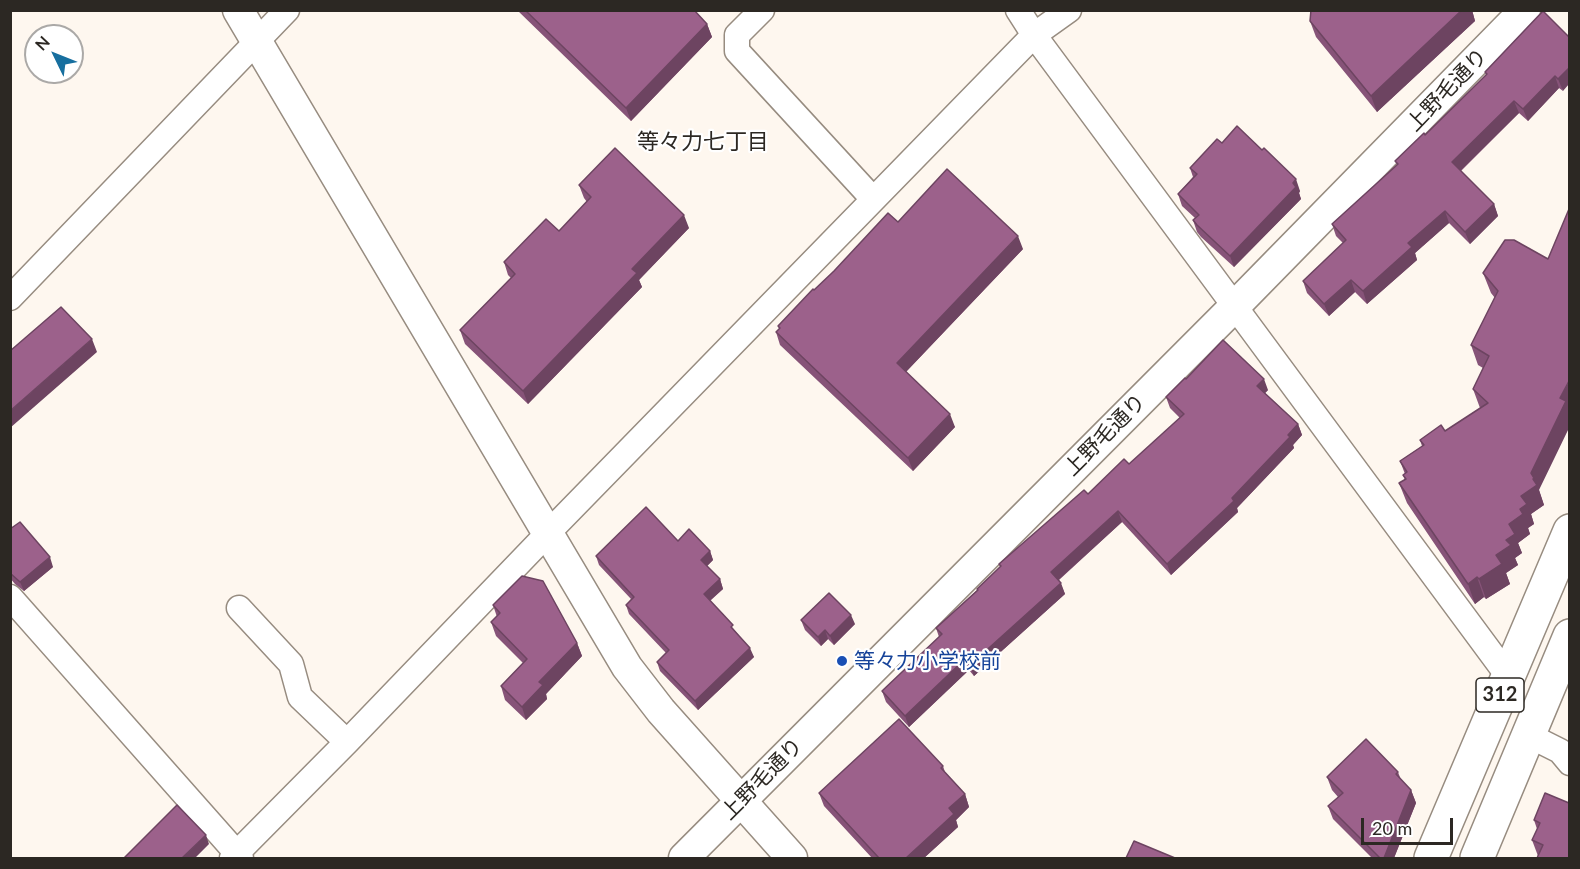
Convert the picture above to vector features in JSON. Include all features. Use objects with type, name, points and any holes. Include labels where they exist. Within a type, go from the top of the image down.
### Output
[{"type":"main road","name":"312","points":[[1431,858],[1569,531]]},
{"type":"main road","name":"312","points":[[1477,858],[1569,636]]},
{"type":"street","points":[[238,10],[627,667],[661,711],[792,858]]},
{"type":"street","points":[[10,298],[287,10]]},
{"type":"street","points":[[762,10],[737,35],[737,51],[873,199]]},
{"type":"street","points":[[1018,10],[1034,35],[1508,676]]},
{"type":"street","points":[[10,597],[237,857],[548,533],[1034,35],[1069,10]]},
{"type":"street","name":"上野毛通り","points":[[684,858],[1235,306],[1525,10]]},
{"type":"street","points":[[239,608],[291,664],[300,697],[347,742]]},
{"type":"street","points":[[1528,735],[1560,751],[1569,763]]},
{"type":"building","points":[[525,10],[694,10],[707,24],[626,108]]},
{"type":"building","points":[[1311,10],[1462,10],[1371,96],[1310,21]]},
{"type":"building","points":[[1543,11],[1569,37],[1569,68],[1558,79],[1555,76],[1523,109],[1514,101],[1452,162],[1494,204],[1465,232],[1445,211],[1408,243],[1412,247],[1363,291],[1351,280],[1324,304],[1303,281],[1346,240],[1332,224],[1398,164],[1395,161],[1487,74],[1485,72]]},
{"type":"building","points":[[1237,126],[1296,179],[1293,183],[1296,187],[1230,256],[1197,225],[1193,220],[1199,215],[1178,194],[1197,174],[1190,168],[1217,139],[1222,143]]},
{"type":"building","points":[[615,148],[684,215],[632,269],[637,273],[523,391],[460,330],[515,274],[504,262],[546,219],[559,231],[591,197],[579,185]]},
{"type":"building","points":[[947,169],[1018,236],[897,363],[950,414],[908,458],[776,332],[780,328],[778,326],[888,213],[898,222]]},
{"type":"building","points":[[1569,209],[1569,381],[1560,398],[1566,401],[1531,473],[1537,485],[1521,496],[1527,504],[1520,509],[1523,514],[1509,524],[1515,534],[1506,540],[1511,545],[1496,555],[1502,564],[1468,584],[1399,483],[1406,479],[1403,475],[1407,472],[1400,461],[1424,445],[1420,440],[1441,425],[1445,431],[1488,403],[1473,389],[1489,356],[1471,345],[1498,291],[1483,273],[1505,240],[1514,240],[1548,259]]},
{"type":"building","points":[[61,307],[92,339],[10,411],[10,351]]},
{"type":"building","points":[[1223,340],[1264,379],[1257,386],[1298,424],[1288,435],[1290,437],[1232,498],[1234,501],[1167,564],[1118,511],[1051,572],[1061,583],[970,665],[965,659],[905,716],[882,691],[942,634],[936,628],[978,590],[1001,566],[999,564],[1084,490],[1088,494],[1124,459],[1129,464],[1184,414],[1166,397]]},
{"type":"building","points":[[646,507],[678,541],[689,529],[710,551],[701,560],[720,579],[704,594],[733,625],[731,627],[750,648],[695,701],[657,662],[669,650],[626,605],[634,597],[596,556]]},
{"type":"building","points":[[20,522],[50,557],[20,582],[10,573],[10,529]]},
{"type":"building","points":[[522,576],[543,581],[577,643],[539,682],[543,685],[522,707],[501,686],[527,659],[491,622],[500,613],[493,605]]},
{"type":"building","points":[[829,593],[851,615],[830,636],[825,630],[818,637],[801,620]]},
{"type":"building","points":[[899,719],[943,766],[941,768],[965,794],[949,808],[954,814],[906,858],[879,858],[819,793]]},
{"type":"building","points":[[1366,739],[1398,772],[1396,774],[1411,790],[1384,858],[1380,858],[1328,806],[1343,793],[1327,777]]},
{"type":"building","points":[[1545,793],[1569,803],[1569,858],[1537,858],[1543,845],[1532,840],[1540,823],[1534,820]]},
{"type":"building","points":[[177,805],[206,835],[182,858],[124,858]]},
{"type":"building","points":[[1134,841],[1175,858],[1126,858]]},
{"type":"place","name":"等々力小学校前","points":[[842,661]]},
{"type":"district","name":"等々力七丁目","points":[[703,142]]}]
